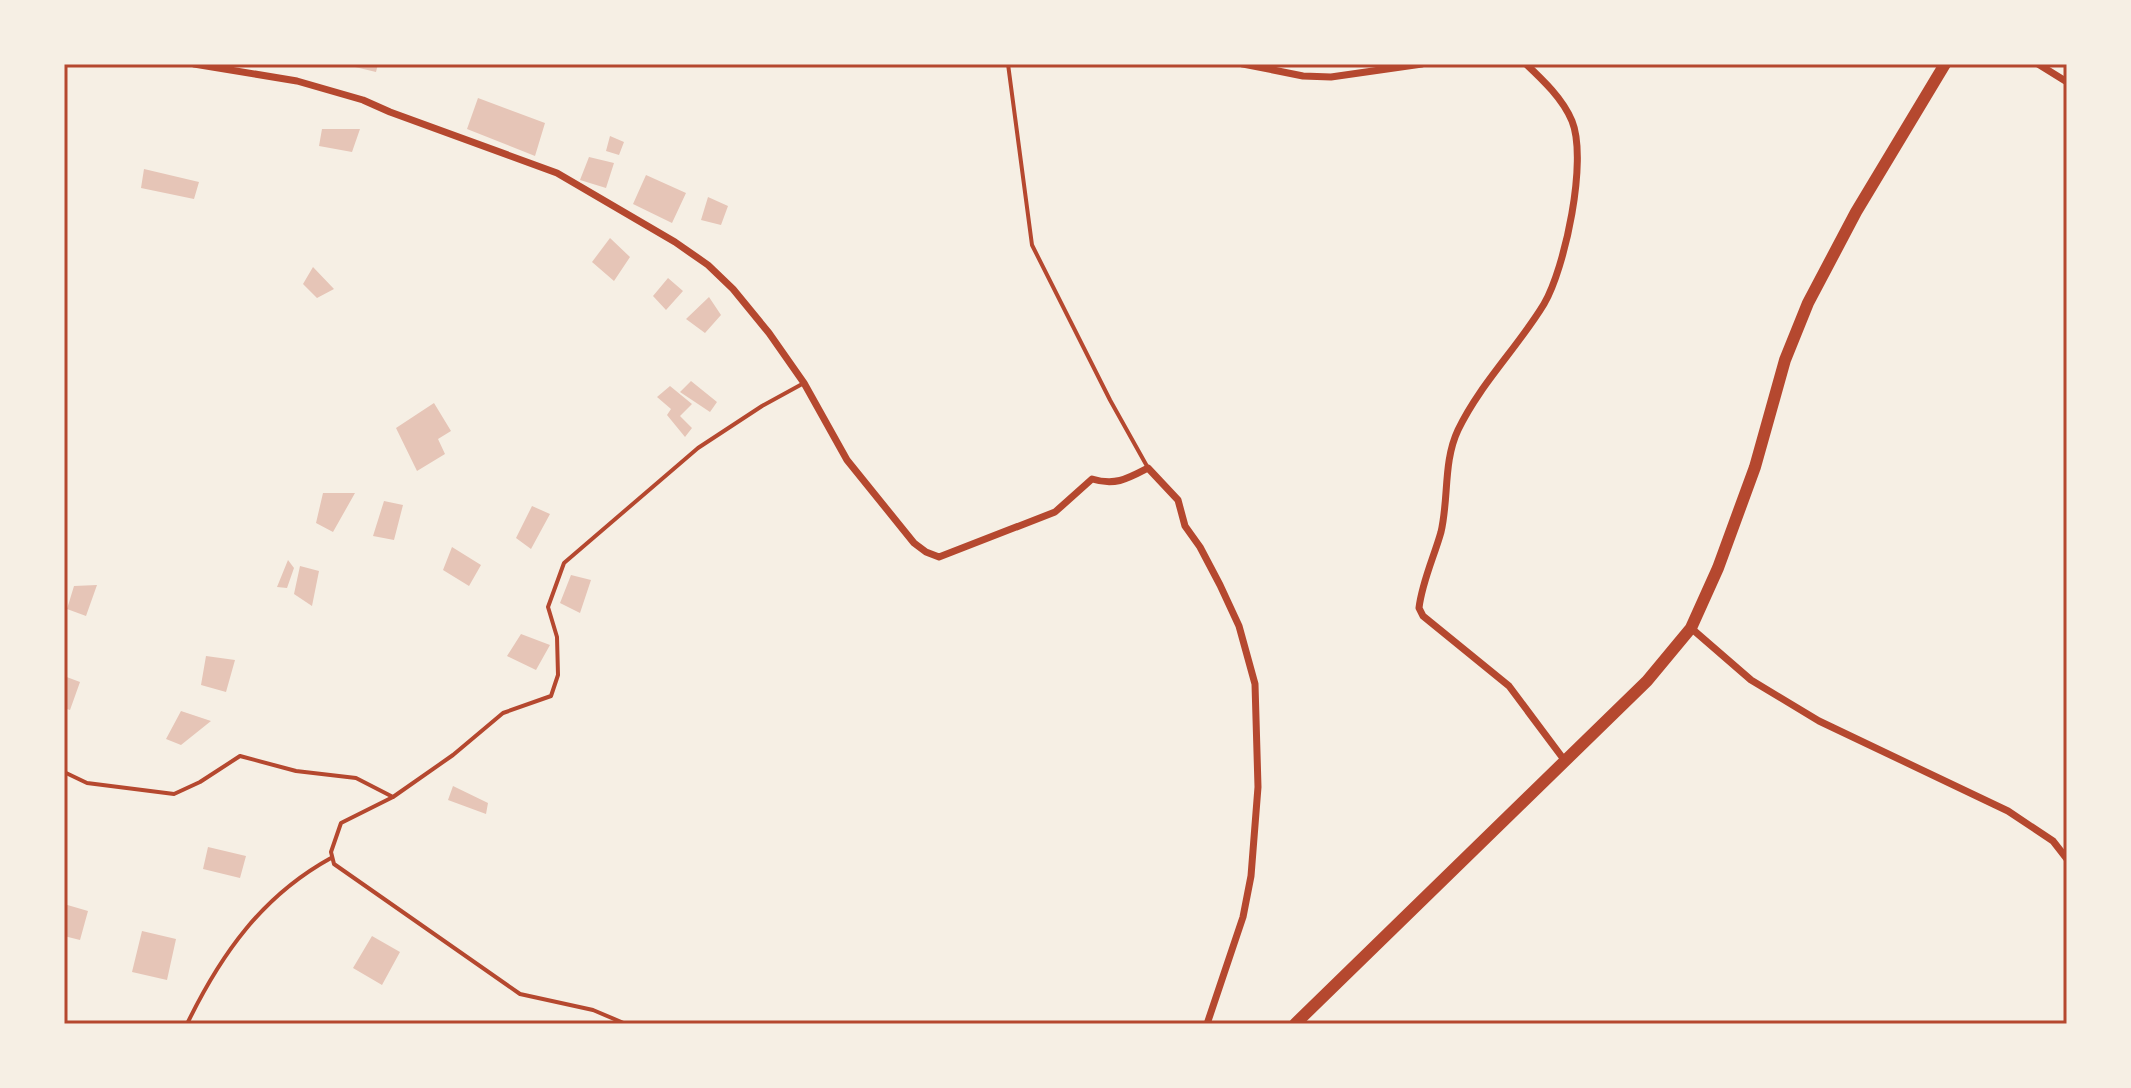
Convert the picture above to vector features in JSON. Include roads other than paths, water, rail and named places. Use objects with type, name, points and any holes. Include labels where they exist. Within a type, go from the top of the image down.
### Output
[{"type":"main road","points":[[1295,1024],[1647,681],[1691,628],[1718,568],[1755,467],[1785,360],[1808,303],[1856,212],[1945,64]]},
{"type":"street","points":[[194,64],[331,89],[557,173],[639,220],[708,265],[751,311],[804,383],[863,483],[914,543],[926,552],[939,557],[1055,512],[1092,479],[1107,484],[1127,479],[1148,468],[1178,500],[1185,526],[1220,585],[1244,640],[1255,684],[1258,787],[1251,876],[1243,917],[1207,1024]]},
{"type":"street","points":[[1243,64],[1303,76],[1331,77],[1422,64]]},
{"type":"street","points":[[1526,64],[1564,105],[1576,136],[1574,190],[1565,249],[1555,283],[1542,307],[1475,403],[1454,439],[1441,531],[1419,608],[1423,616],[1509,686],[1565,761]]},
{"type":"street","points":[[2038,64],[2067,82]]},
{"type":"street","points":[[1691,628],[1751,680],[1819,721],[2008,811],[2053,841],[2067,859]]},
{"type":"lane","points":[[1008,64],[1032,245],[1148,468]]},
{"type":"lane","points":[[626,1024],[593,1010],[520,994],[334,864],[331,858],[341,823],[393,797],[453,755],[503,713],[551,696],[558,675],[557,637],[548,607],[564,563],[698,448],[804,383]]},
{"type":"lane","points":[[64,772],[87,783],[174,794],[200,782],[240,756],[296,771],[356,778],[393,797]]},
{"type":"lane","points":[[187,1024],[207,982],[266,903],[300,875],[331,858]]}]
